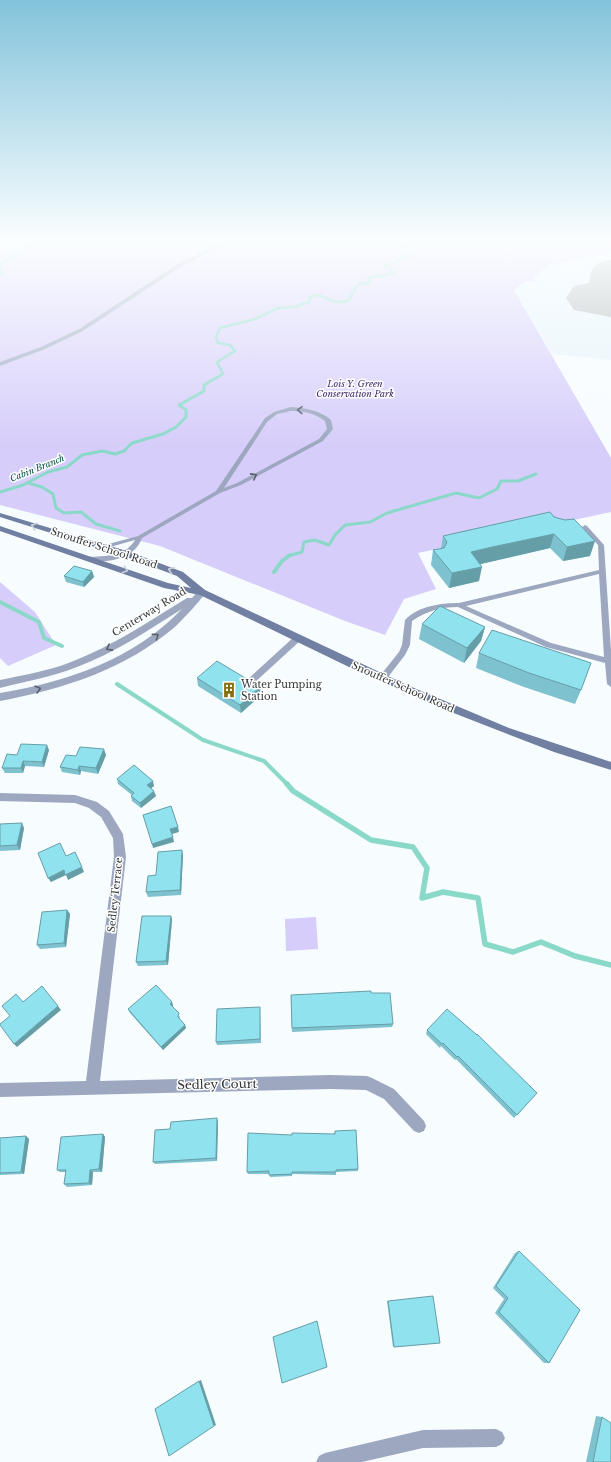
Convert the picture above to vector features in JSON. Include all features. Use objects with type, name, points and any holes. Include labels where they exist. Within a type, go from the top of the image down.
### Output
[{"type":"main road","name":"Snouffer School Road","points":[[0,515],[127,554],[180,574],[202,592],[382,679],[516,734],[611,766]]},
{"type":"main road","name":"Snouffer School Road","points":[[0,528],[167,586],[202,592]]},
{"type":"street","points":[[0,364],[42,348],[81,330],[112,309]]},
{"type":"street","name":"Centerway Road","points":[[0,684],[57,671],[88,659],[111,648],[202,592]]},
{"type":"street","name":"Centerway Road","points":[[0,697],[20,694],[72,679],[102,668],[131,653],[153,639],[172,624],[202,592]]},
{"type":"street","name":"Sedley Terrace","points":[[0,797],[75,799],[87,803],[105,814],[118,837],[120,856],[92,1087]]},
{"type":"street","name":"Sedley Court","points":[[0,1090],[330,1082],[367,1083],[389,1094],[419,1126]]},
{"type":"street","points":[[325,1462],[423,1439],[496,1438]]},
{"type":"lane","points":[[103,547],[140,537],[218,492],[239,484],[321,440],[330,429],[328,420],[316,413],[298,410],[281,412],[269,417],[233,466],[218,492]]},
{"type":"lane","points":[[585,527],[601,545],[608,661],[611,684]]},
{"type":"lane","points":[[88,558],[108,558],[127,554],[135,547],[140,537]]},
{"type":"lane","points":[[382,679],[402,653],[406,645],[409,620],[421,612],[443,605],[459,605],[602,571]]},
{"type":"lane","points":[[459,605],[548,645],[608,661]]},
{"type":"lane","points":[[250,682],[298,638]]},
{"type":"shaded area","points":[[525,309],[611,309],[611,360],[552,354]]},
{"type":"green space","name":"Lois Y. Green Conservation Park","points":[[0,309],[525,309],[611,458],[611,512],[418,553],[436,589],[404,599],[385,635],[345,621],[160,546],[0,505]]},
{"type":"green space","points":[[0,582],[35,612],[56,645],[8,666],[0,658]]},
{"type":"green space","points":[[316,917],[318,949],[286,951],[285,919]]},
{"type":"building","points":[[550,512],[554,517],[565,520],[574,519],[595,541],[567,547],[554,534],[492,547],[471,552],[482,567],[452,573],[433,550],[444,548],[447,542],[443,536]]},
{"type":"building","points":[[74,566],[92,571],[83,582],[64,576]]},
{"type":"building","points":[[440,606],[485,627],[467,648],[422,624]]},
{"type":"building","points":[[492,630],[591,663],[581,690],[529,673],[479,653]]},
{"type":"building","name":"Water Pumping Station","points":[[217,661],[260,687],[240,705],[197,678]]},
{"type":"building","points":[[21,744],[47,745],[42,762],[23,761],[21,768],[2,768],[7,754],[17,755]]},
{"type":"building","points":[[80,747],[104,749],[96,768],[79,766],[78,770],[60,767],[66,755],[76,756]]},
{"type":"building","points":[[134,765],[153,781],[147,785],[154,791],[140,803],[131,796],[134,793],[117,779]]},
{"type":"building","points":[[171,806],[178,827],[170,829],[173,837],[152,844],[143,815]]},
{"type":"building","points":[[22,823],[17,845],[0,846],[0,824]]},
{"type":"building","points":[[60,843],[66,856],[75,852],[82,867],[65,875],[64,870],[48,878],[38,853]]},
{"type":"building","points":[[182,850],[180,890],[146,892],[148,876],[156,875],[158,852]]},
{"type":"building","points":[[67,910],[64,943],[37,945],[42,912]]},
{"type":"building","points":[[142,916],[171,916],[166,961],[136,962]]},
{"type":"building","points":[[156,985],[172,1002],[170,1004],[179,1013],[178,1017],[185,1025],[161,1047],[128,1009]]},
{"type":"building","points":[[42,986],[58,1006],[14,1044],[0,1025],[10,1016],[2,1006],[16,994],[23,1002]]},
{"type":"building","points":[[371,991],[371,993],[390,993],[393,1024],[292,1028],[291,995]]},
{"type":"building","points":[[260,1007],[260,1039],[216,1042],[217,1009]]},
{"type":"building","points":[[447,1009],[477,1034],[537,1093],[517,1115],[458,1056],[457,1057],[427,1030]]},
{"type":"building","points":[[217,1118],[216,1158],[153,1162],[155,1130],[170,1129],[171,1122]]},
{"type":"building","points":[[356,1130],[358,1169],[336,1170],[336,1172],[292,1172],[292,1174],[269,1175],[269,1171],[247,1172],[248,1133],[292,1135],[292,1133],[335,1134],[335,1131]]},
{"type":"building","points":[[103,1134],[99,1169],[90,1170],[89,1183],[64,1184],[66,1170],[57,1170],[61,1137]]},
{"type":"building","points":[[26,1136],[21,1172],[0,1173],[0,1138]]},
{"type":"building","points":[[519,1251],[580,1310],[549,1363],[499,1312],[508,1298],[496,1286]]},
{"type":"building","points":[[433,1296],[440,1343],[394,1347],[388,1301]]},
{"type":"building","points":[[317,1321],[327,1367],[282,1383],[273,1337]]},
{"type":"building","points":[[199,1381],[214,1426],[169,1456],[155,1409]]},
{"type":"building","points":[[602,1417],[611,1423],[611,1462],[593,1462]]},
{"type":"waterway","name":"Cabin Branch","points":[[214,379],[223,374],[217,362],[235,351],[230,345],[218,343],[216,337],[220,328],[255,319],[275,309]]},
{"type":"waterway","name":"Cabin Branch","points":[[0,492],[23,485],[48,472],[67,467],[82,455],[102,451],[115,454],[124,451],[132,443],[163,434],[176,427],[186,417],[186,410],[179,405],[204,391],[204,385],[216,378]]},
{"type":"waterway","points":[[289,556],[302,552],[304,542],[315,540],[329,545],[335,535],[345,525],[370,522],[387,513],[456,493],[479,498],[497,489],[501,481],[518,481],[536,474]]},
{"type":"waterway","points":[[28,483],[42,487],[53,494],[56,508],[64,513],[81,512],[96,524],[120,531]]},
{"type":"waterway","points":[[274,572],[282,561],[289,556]]},
{"type":"waterway","points":[[0,602],[39,622],[44,638],[62,646]]},
{"type":"waterway","points":[[117,684],[203,740],[264,761],[287,784]]},
{"type":"waterway","points":[[287,784],[293,791],[371,840],[413,847],[427,868],[422,898],[443,892],[478,898],[485,944],[513,952],[541,942],[575,956],[611,965]]},
{"type":"place","name":"Water Pumping Station","points":[[229,690]]}]
